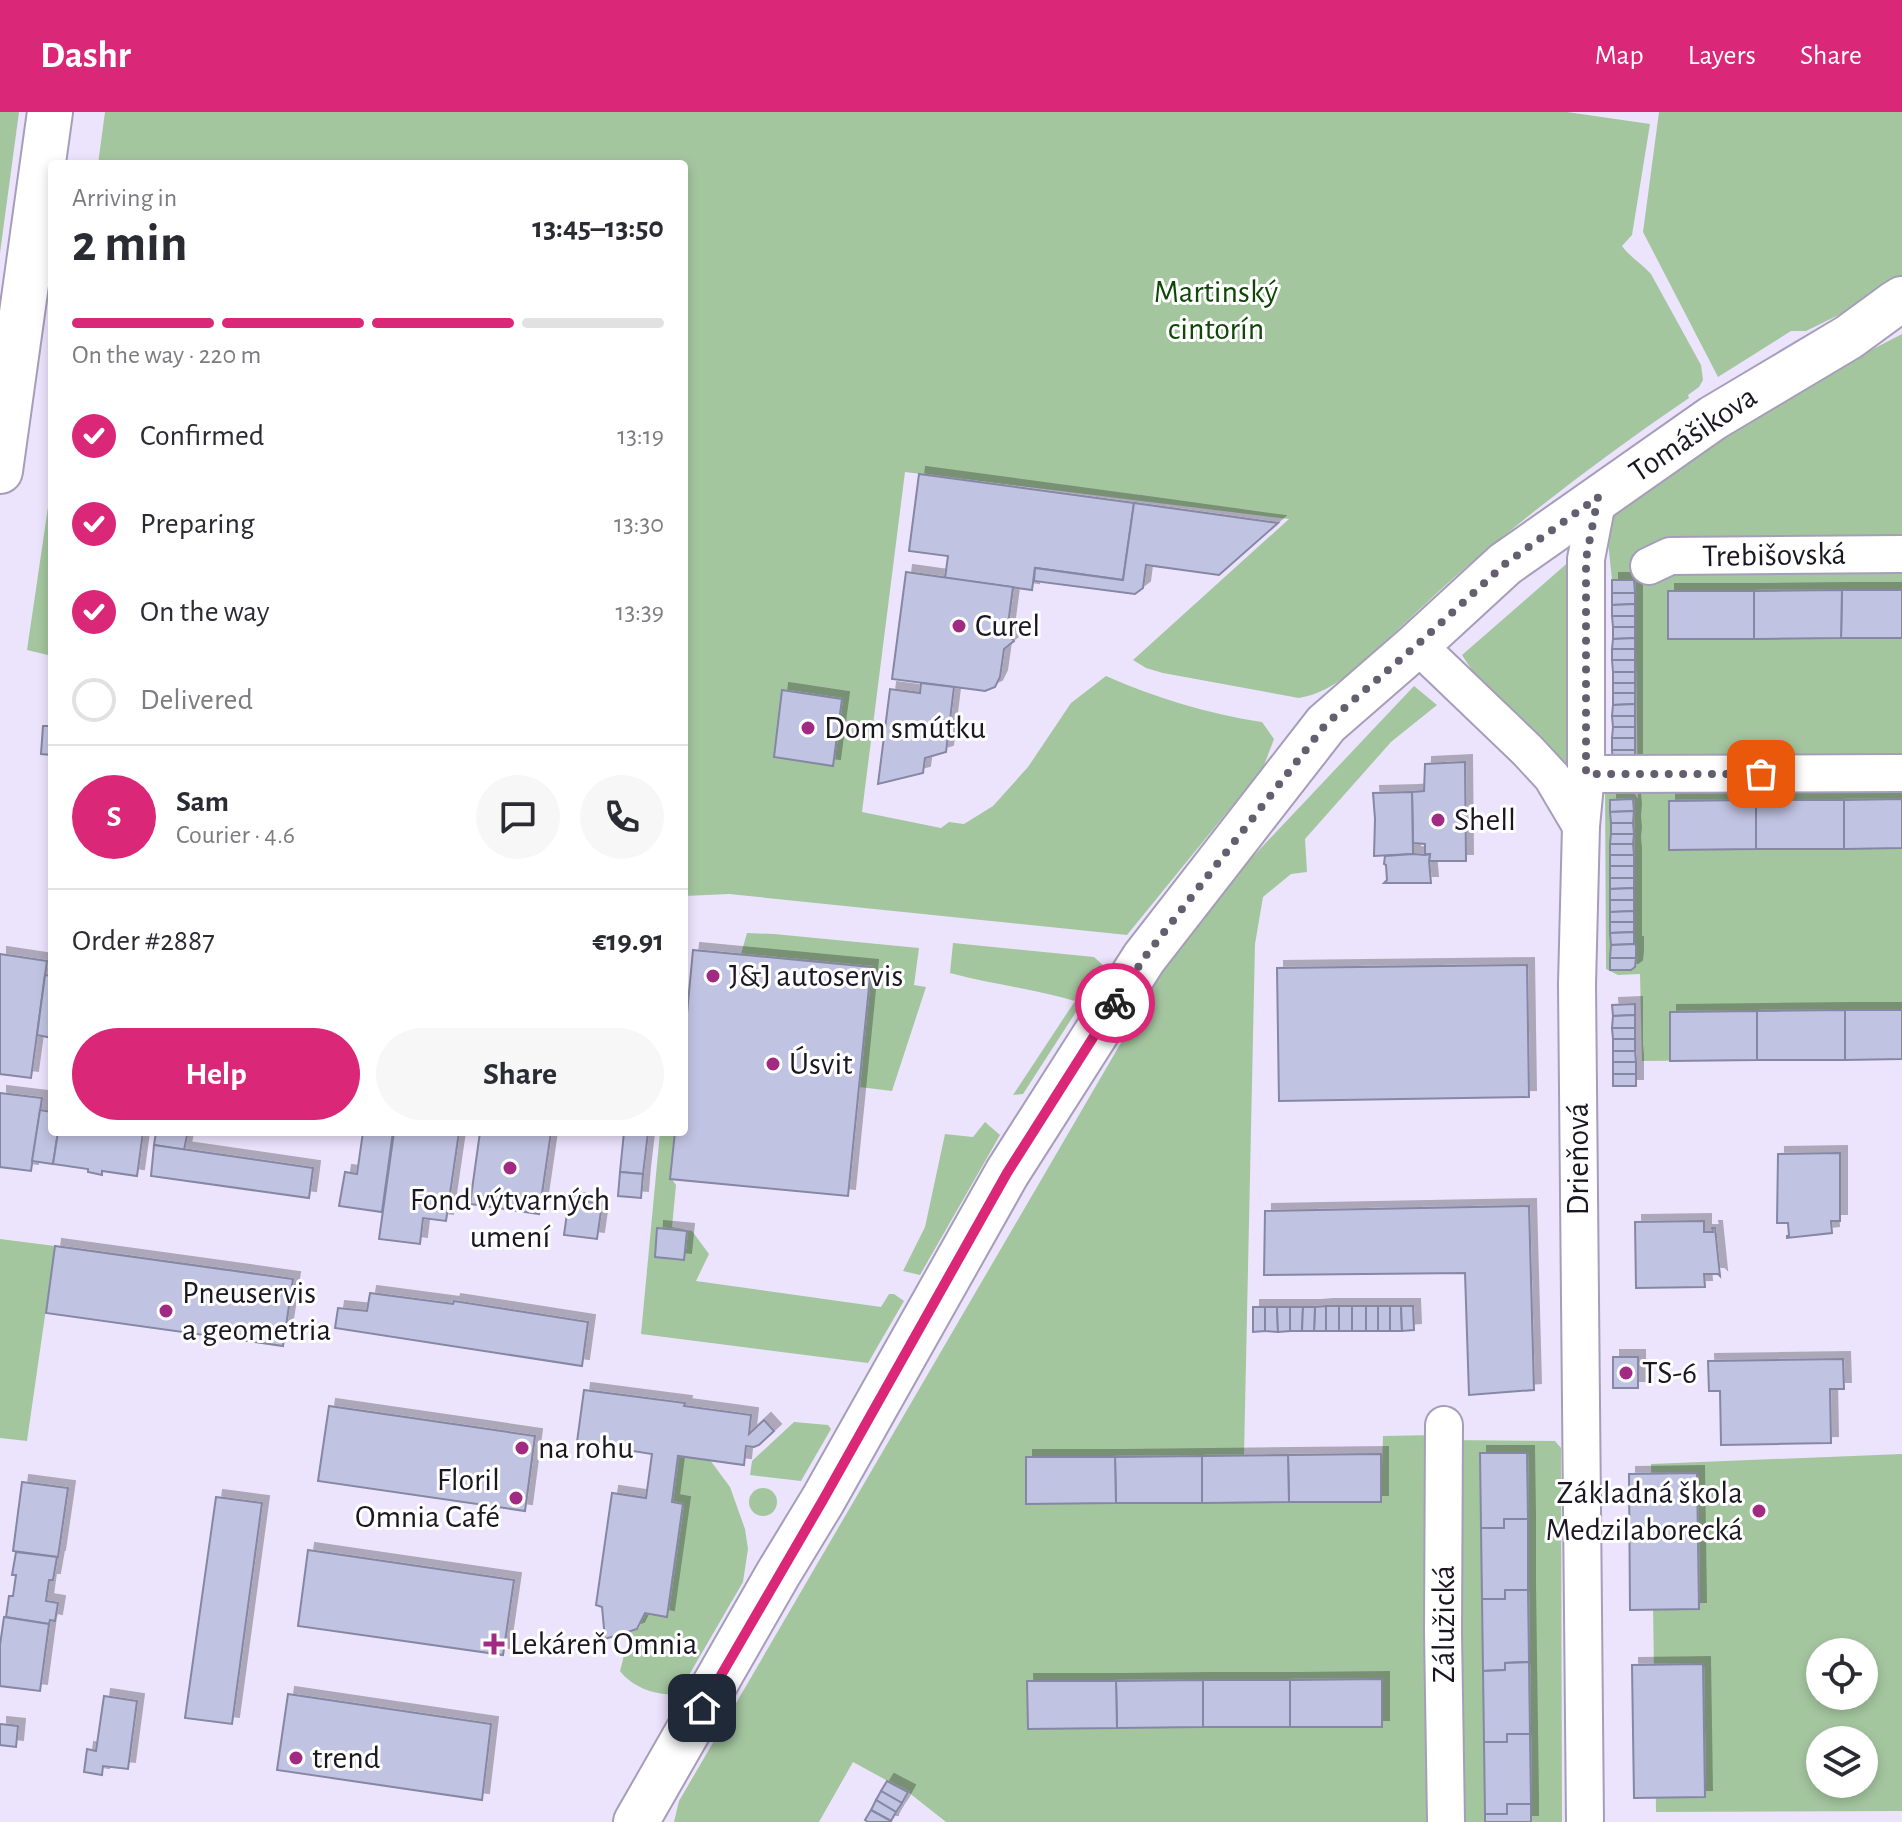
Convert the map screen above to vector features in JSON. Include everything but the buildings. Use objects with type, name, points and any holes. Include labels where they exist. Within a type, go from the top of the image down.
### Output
[{"type":"main road","points":[[0,471],[50,112]]},
{"type":"main road","name":"Tomášikova","points":[[636,1822],[823,1500],[1007,1173],[1144,958],[1326,724],[1505,564],[1713,418],[1849,337],[1902,299]]},
{"type":"main road","name":"Tomášikova","points":[[1849,337],[1902,326]]},
{"type":"street","name":"Drieňová","points":[[1585,1822],[1577,984],[1581,826],[1586,774],[1586,559],[1598,497]]},
{"type":"street","name":"Trebišovská","points":[[1649,566],[1670,556],[1902,554]]},
{"type":"street","points":[[1418,644],[1552,777],[1581,826]]},
{"type":"street","points":[[1586,774],[1902,773]]},
{"type":"street","name":"Zálužická","points":[[1444,1425],[1446,1822]]},
{"type":"green space","points":[[0,112],[19,112],[0,253]]},
{"type":"green space","name":"Martinský cintorín","points":[[105,112],[1567,112],[1650,124],[1632,235],[1622,246],[1651,274],[1701,365],[1703,380],[1688,395],[1689,398],[1631,438],[1492,545],[1348,675],[1325,689],[1299,698],[1163,673],[1133,660],[1289,519],[905,472],[862,812],[941,828],[949,822],[964,824],[993,806],[1028,767],[1071,703],[1106,676],[1182,704],[1262,722],[1274,739],[1263,768],[1127,935],[729,894],[688,896],[688,160],[99,160]]},
{"type":"green space","points":[[1659,112],[1902,112],[1902,284],[1806,331],[1791,331],[1718,377],[1643,232]]},
{"type":"green space","points":[[1902,334],[1902,1058],[1642,1061],[1640,974],[1618,975],[1606,969],[1605,785],[1633,791],[1638,799],[1635,580],[1612,580],[1606,522],[1633,497],[1698,453],[1764,414],[1813,380]]},
{"type":"green space","points":[[48,507],[48,655],[27,650]]},
{"type":"green space","points":[[1572,559],[1569,783],[1473,672],[1462,655]]},
{"type":"green space","points":[[1414,686],[1437,705],[1391,742],[1305,839],[1307,872],[1291,874],[1263,897],[1255,944],[1244,1455],[1026,1457],[1026,1504],[1381,1502],[1383,1436],[1437,1435],[1439,1822],[946,1822],[908,1792],[853,1762],[819,1822],[674,1822],[679,1801],[1192,921]]},
{"type":"green space","points":[[747,933],[919,948],[914,985],[926,987],[892,1091],[859,1087],[871,967],[741,954]]},
{"type":"green space","points":[[953,943],[1094,957],[1105,967],[1023,1094],[1013,1095],[1075,1001],[950,973]]},
{"type":"green space","points":[[985,1122],[1000,1135],[920,1275],[903,1271],[925,1227],[945,1134],[973,1137]]},
{"type":"green space","points":[[660,1136],[675,1136],[671,1178],[676,1185],[672,1227],[692,1231],[709,1254],[696,1281],[881,1307],[889,1294],[904,1301],[868,1363],[641,1334]]},
{"type":"green space","points":[[0,1239],[55,1246],[27,1441],[0,1438]]},
{"type":"green space","points":[[794,1422],[828,1425],[831,1429],[801,1481],[750,1475],[752,1461]]},
{"type":"green space","points":[[1448,1440],[1555,1441],[1561,1448],[1562,1822],[1446,1822]]},
{"type":"green space","points":[[1902,1454],[1902,1811],[1656,1812],[1651,1464]]},
{"type":"green space","points":[[678,1456],[710,1460],[730,1487],[745,1529],[748,1549],[743,1582],[678,1694],[670,1694],[639,1686],[620,1671],[630,1632],[639,1628],[645,1613],[667,1616],[683,1504],[672,1502]]},
{"type":"green space","points":[[763,1488],[773,1492],[777,1502],[773,1512],[763,1516],[753,1512],[749,1502],[753,1492]]},
{"type":"way so far","points":[[1115,1003],[1144,958],[1326,724],[1505,564],[1598,497],[1586,559],[1586,774],[1761,774]]},
{"type":"place","name":"Curel","points":[[959,626]]},
{"type":"place","name":"Dom smútku","points":[[808,728]]},
{"type":"place","name":"Shell","points":[[1438,820]]},
{"type":"place","name":"J&J autoservis","points":[[713,976]]},
{"type":"place","name":"Úsvit","points":[[773,1064]]},
{"type":"place","name":"Fond výtvarných umení","points":[[510,1168]]},
{"type":"place","name":"Pneuservis a geometria","points":[[166,1311]]},
{"type":"place","name":"TS-6","points":[[1626,1373]]},
{"type":"place","name":"na rohu","points":[[522,1448]]},
{"type":"place","name":"Floril Omnia Café","points":[[516,1498]]},
{"type":"place","name":"Základná škola Medzilaborecká","points":[[1759,1511]]},
{"type":"place","name":"Lekáreň Omnia","points":[[494,1644]]},
{"type":"place","name":"trend","points":[[296,1758]]},
{"type":"route","points":[[702,1708],[1007,1173],[1115,1003]]}]
